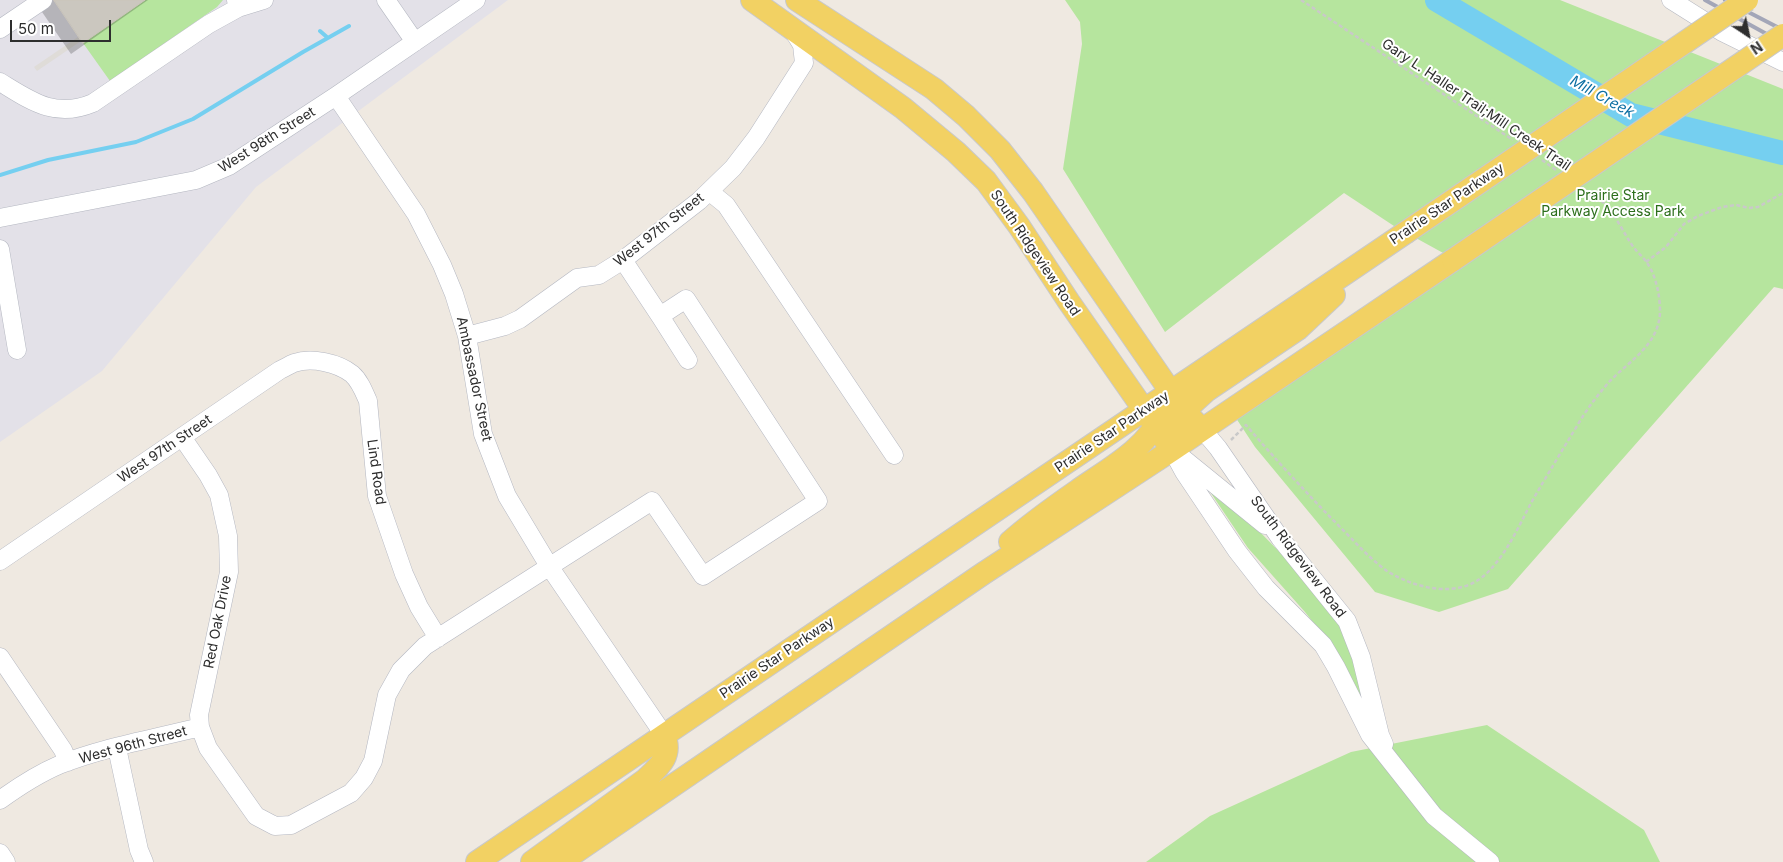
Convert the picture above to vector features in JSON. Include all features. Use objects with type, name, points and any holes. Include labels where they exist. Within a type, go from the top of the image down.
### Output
[{"type":"main road","name":"South Ridgeview Road","points":[[752,0],[903,108],[956,152],[986,181],[1019,226],[1149,426],[1172,450]]},
{"type":"main road","name":"South Ridgeview Road","points":[[797,0],[934,89],[966,116],[1000,150],[1033,192],[1184,411],[1202,429]]},
{"type":"main road","name":"Prairie Star Parkway","points":[[477,862],[989,514],[1108,436],[1149,426],[1172,392],[1747,0]]},
{"type":"main road","points":[[561,862],[984,573],[1172,450],[1783,35]]},
{"type":"main road","points":[[1172,450],[1173,429],[1184,411],[1206,391],[1298,329],[1344,285],[1364,261]]},
{"type":"main road","points":[[984,573],[1002,548],[1035,520],[1122,459],[1149,426]]},
{"type":"main road","points":[[532,862],[644,780],[660,766],[667,754],[668,743],[664,735]]},
{"type":"street","points":[[0,29],[42,0]]},
{"type":"street","points":[[0,82],[43,106],[62,110],[84,107],[93,103],[237,4],[264,0]]},
{"type":"street","points":[[386,0],[415,42]]},
{"type":"street","name":"West 98th Street","points":[[0,218],[196,180],[229,166],[336,96],[476,0]]},
{"type":"street","points":[[1671,0],[1722,32],[1783,62]]},
{"type":"street","points":[[790,27],[802,45],[804,63],[834,58]]},
{"type":"street","name":"West 97th Street","points":[[467,336],[505,326],[520,319],[577,278],[599,275],[623,260],[710,192],[733,168],[756,138],[804,63]]},
{"type":"street","name":"Ambassador Street","points":[[336,96],[421,223],[454,294],[467,336],[483,434],[507,496],[548,566],[664,735]]},
{"type":"street","points":[[710,192],[726,205],[894,455]]},
{"type":"street","points":[[0,250],[17,350]]},
{"type":"street","points":[[623,260],[688,360]]},
{"type":"street","name":"West 96th Street","points":[[0,800],[22,784],[68,762],[200,727],[208,748],[256,816],[275,826],[291,824],[351,792],[364,778],[373,761],[387,695],[401,670],[425,646],[652,501],[703,576],[818,501],[686,298],[660,316]]},
{"type":"street","name":"West 97th Street","points":[[0,561],[280,370],[296,362],[318,361],[337,366]]},
{"type":"street","name":"Lind Road","points":[[337,366],[352,374],[362,388],[368,402],[377,496],[404,574],[419,607],[438,638]]},
{"type":"street","name":"South Ridgeview Road","points":[[1202,429],[1218,448],[1280,538],[1347,621],[1361,657],[1380,735],[1392,763]]},
{"type":"street","name":"Red Oak Drive","points":[[182,437],[219,495],[228,536],[229,572],[199,715],[200,727]]},
{"type":"street","points":[[1172,450],[1280,538]]},
{"type":"street","name":"South Ridgeview Road","points":[[1172,450],[1184,472],[1237,551],[1266,588],[1323,644],[1370,735],[1392,763]]},
{"type":"street","points":[[0,656],[63,750],[68,762]]},
{"type":"street","points":[[117,748],[138,850],[144,862]]},
{"type":"street","points":[[1392,763],[1434,816],[1490,862]]},
{"type":"street","points":[[0,853],[6,862]]},
{"type":"path","name":"Gary L. Haller Trail;Mill Creek Trail","points":[[1302,0],[1513,140]]},
{"type":"path","name":"Gary L. Haller Trail;Mill Creek Trail","points":[[1536,157],[1560,173]]},
{"type":"path","points":[[1229,441],[1246,425],[1302,489],[1372,559],[1386,570],[1420,586],[1449,589],[1464,587],[1476,582],[1498,561],[1588,408],[1611,380],[1637,358],[1652,338],[1660,315],[1660,298],[1656,283],[1646,262],[1633,248],[1607,205],[1583,189]]},
{"type":"path","points":[[1646,262],[1666,247],[1684,224],[1698,216],[1722,207],[1736,205],[1749,208],[1758,207],[1783,193]]},
{"type":"shaded area","points":[[0,0],[508,0],[256,187],[102,371],[0,442]]},
{"type":"shaded area","points":[[78,37],[81,41],[37,71],[34,67]]},
{"type":"green space","points":[[145,0],[223,0],[217,7],[110,81],[83,43]]},
{"type":"green space","name":"Prairie Star Parkway Access Park","points":[[1065,0],[1560,0],[1783,89],[1783,289],[1774,287],[1508,589],[1439,612],[1375,592],[1255,447],[1230,409],[1445,254],[1394,226],[1344,193],[1165,332],[1063,169],[1082,44],[1080,22]]},
{"type":"green space","points":[[1204,483],[1257,529],[1310,583],[1348,637],[1374,724],[1323,635],[1248,548]]},
{"type":"green space","points":[[1487,725],[1644,830],[1660,862],[1146,862],[1210,816],[1351,752]]},
{"type":"building","points":[[54,0],[145,0],[83,43]]},
{"type":"waterway","name":"Mill Creek","points":[[1437,0],[1631,115],[1783,153]]},
{"type":"waterway","points":[[0,175],[48,160],[136,142],[193,119],[349,26]]},
{"type":"waterway","points":[[320,31],[328,38]]},
{"type":"railway","points":[[1705,0],[1783,43]]},
{"type":"railway","points":[[1725,0],[1783,30]]}]
